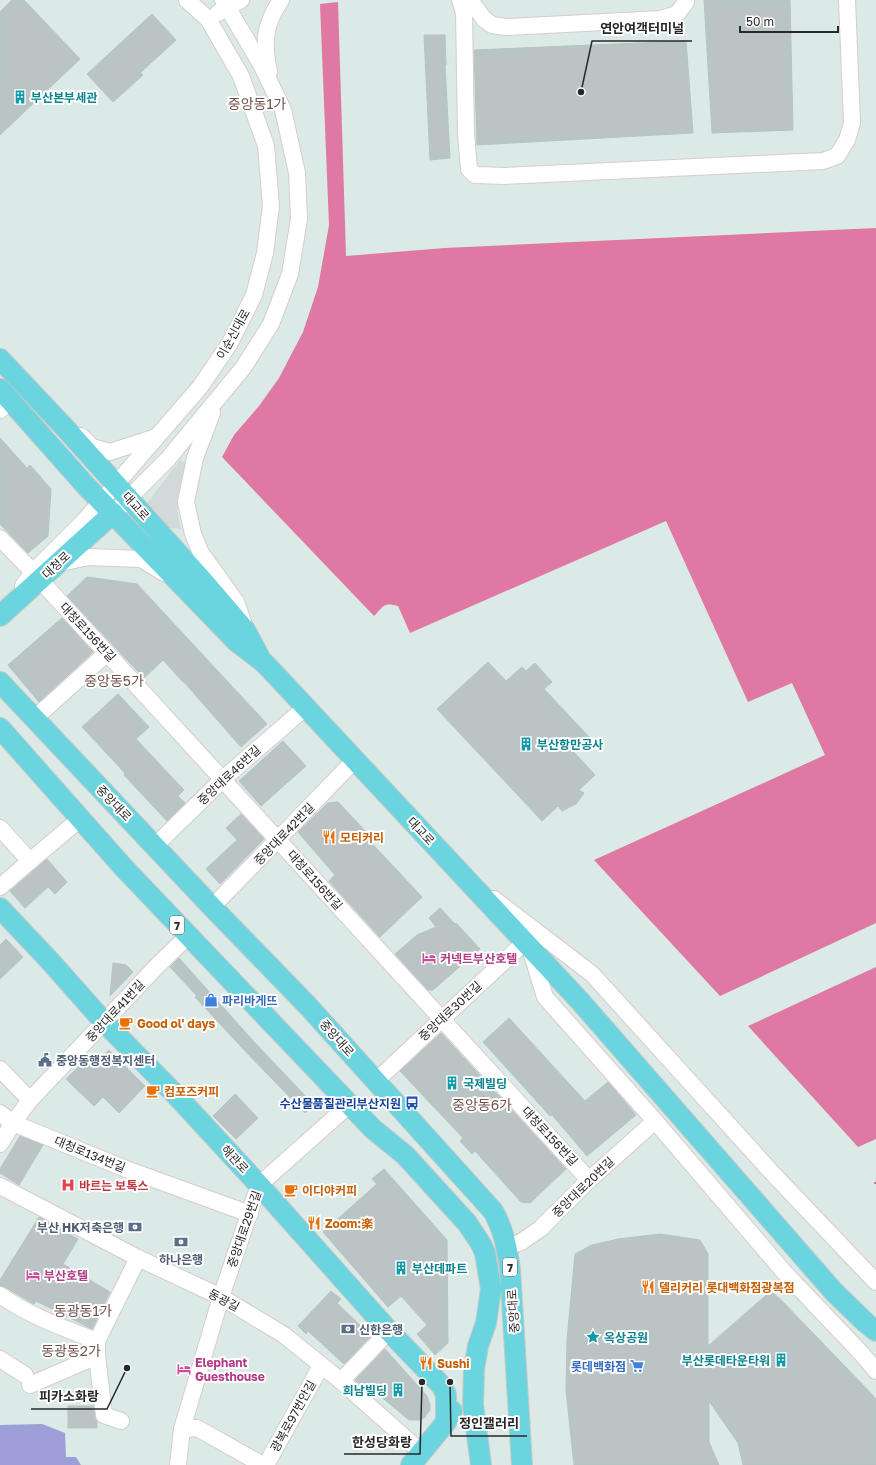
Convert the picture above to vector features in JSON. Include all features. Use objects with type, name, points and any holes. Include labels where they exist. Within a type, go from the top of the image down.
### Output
[{"type":"main road","name":"대교로","points":[[0,359],[42,402],[246,630],[262,661]]},
{"type":"main road","name":"대교로","points":[[4,400],[237,642],[262,661],[306,707],[580,1001],[834,1292],[866,1324],[876,1331]]},
{"type":"main road","name":"대청로","points":[[1,615],[36,576],[56,564],[107,507]]},
{"type":"main road","name":"중앙대로","points":[[0,682],[212,907],[308,1006],[486,1202],[500,1224],[507,1247],[513,1305],[523,1459]]},
{"type":"main road","name":"중앙대로","points":[[0,728],[80,819],[188,936],[373,1129],[405,1155],[467,1223],[481,1244],[485,1254],[491,1290],[486,1323],[478,1346],[474,1369],[473,1405],[481,1465]]},
{"type":"main road","name":"해관로","points":[[0,908],[50,961],[104,1022],[174,1093],[259,1185],[389,1331],[442,1386],[446,1395],[446,1422]]},
{"type":"main road","points":[[416,1459],[446,1422],[474,1369]]},
{"type":"street","name":"이순신대로","points":[[107,507],[115,484],[200,387],[230,343],[254,295],[265,253],[271,206],[266,146],[241,76],[208,19],[187,0]]},
{"type":"street","points":[[208,19],[225,4],[241,0]]},
{"type":"street","points":[[273,89],[265,52],[266,35],[269,21],[281,0]]},
{"type":"street","points":[[460,0],[464,13],[466,133],[469,169],[475,175],[505,176],[823,161],[837,156],[847,140],[852,123],[847,0]]},
{"type":"street","points":[[470,0],[484,19],[492,25],[506,27],[661,20],[677,14],[686,0]]},
{"type":"street","name":"이순신대로","points":[[36,576],[85,520],[107,507],[129,498],[167,460],[216,402],[243,368],[271,324],[290,274],[299,219],[297,173],[283,110],[262,66],[225,4]]},
{"type":"street","points":[[42,402],[62,417],[92,447],[98,449],[110,452],[157,436]]},
{"type":"street","points":[[216,402],[195,458],[186,502],[193,534],[201,553],[236,602],[246,630]]},
{"type":"street","name":"대청로156번길","points":[[0,538],[223,779],[589,1180]]},
{"type":"street","points":[[56,564],[88,557],[141,559],[182,586]]},
{"type":"street","points":[[34,719],[107,653]]},
{"type":"street","name":"중앙대로46번길","points":[[155,846],[223,779],[306,707]]},
{"type":"street","name":"중앙대로42번길","points":[[212,907],[355,760]]},
{"type":"street","points":[[0,888],[30,860],[80,819]]},
{"type":"street","points":[[0,828],[30,860]]},
{"type":"street","points":[[467,880],[592,974],[776,1177],[876,1282]]},
{"type":"street","name":"중앙대로41번길","points":[[0,1144],[30,1100],[159,964],[188,936]]},
{"type":"street","points":[[527,944],[545,997],[655,1121],[784,1272],[861,1353],[876,1371]]},
{"type":"street","name":"중앙대로30번길","points":[[376,1081],[442,1019],[527,944]]},
{"type":"street","points":[[0,1069],[30,1100]]},
{"type":"street","name":"중앙대로29번길","points":[[178,1465],[182,1429],[221,1297],[259,1185],[350,1104]]},
{"type":"street","name":"대청로134번길","points":[[0,1113],[13,1123],[126,1169],[250,1214]]},
{"type":"street","name":"중앙대로20번길","points":[[507,1247],[521,1242],[540,1229],[589,1180],[655,1121]]},
{"type":"street","name":"동광길","points":[[0,1186],[138,1258],[221,1297],[284,1335],[341,1381],[416,1459]]},
{"type":"street","points":[[122,1421],[104,1415],[97,1349],[138,1258]]},
{"type":"street","points":[[0,1295],[12,1304],[97,1349]]},
{"type":"street","points":[[341,1381],[389,1331]]},
{"type":"street","points":[[0,1359],[28,1380],[97,1349]]},
{"type":"street","name":"광복로97번안길","points":[[182,1429],[197,1428],[264,1465],[321,1366]]},
{"type":"shaded area","points":[[338,2],[346,256],[445,248],[876,228],[876,923],[720,996],[594,860],[825,755],[792,683],[748,702],[666,521],[410,633],[398,606],[389,604],[386,605],[382,607],[374,616],[222,457],[234,435],[259,406],[279,378],[303,332],[318,287],[329,225],[320,4]]},
{"type":"shaded area","points":[[180,460],[186,464],[177,511],[181,529],[162,527],[145,506]]},
{"type":"shaded area","points":[[876,967],[876,1139],[858,1147],[748,1026]]},
{"type":"shaded area","points":[[42,1424],[65,1433],[66,1457],[76,1457],[81,1465],[0,1465],[0,1425]]},
{"type":"building","name":"부산본부세관","points":[[12,0],[24,0],[80,59],[0,135],[0,12]]},
{"type":"building","points":[[704,0],[790,0],[793,130],[712,133]]},
{"type":"building","points":[[152,14],[176,40],[140,73],[143,75],[113,102],[87,74]]},
{"type":"building","points":[[424,35],[445,35],[445,65],[450,158],[430,160]]},
{"type":"building","points":[[686,41],[693,133],[477,145],[474,50]]},
{"type":"building","points":[[0,438],[27,468],[30,465],[51,489],[48,536],[28,553],[0,524]]},
{"type":"building","points":[[87,577],[137,584],[267,724],[241,747],[163,660],[144,678],[67,596]]},
{"type":"building","points":[[62,618],[93,652],[39,702],[8,665]]},
{"type":"building","name":"부산항만공사","points":[[488,662],[506,681],[522,667],[526,671],[535,663],[552,682],[544,689],[589,737],[573,751],[595,775],[579,790],[584,793],[576,804],[562,811],[558,806],[542,821],[437,709]]},
{"type":"building","points":[[118,694],[149,727],[136,739],[184,790],[178,796],[185,803],[167,821],[82,727]]},
{"type":"building","points":[[283,741],[306,766],[261,806],[239,781]]},
{"type":"building","points":[[338,802],[368,834],[365,836],[422,897],[380,937],[329,881],[335,875],[298,832],[328,803]]},
{"type":"building","points":[[241,814],[264,839],[220,884],[206,869],[237,840],[226,828]]},
{"type":"building","points":[[47,859],[67,882],[55,894],[48,887],[25,908],[10,891]]},
{"type":"building","points":[[440,908],[480,949],[433,990],[428,990],[395,954],[417,935],[436,927],[429,918]]},
{"type":"building","points":[[6,939],[23,957],[0,979],[0,945]]},
{"type":"building","points":[[179,958],[256,1044],[314,1105],[305,1113],[195,997],[197,996],[170,967]]},
{"type":"building","points":[[113,963],[126,965],[133,972],[110,996]]},
{"type":"building","points":[[509,1018],[585,1101],[608,1082],[636,1115],[587,1156],[552,1115],[550,1116],[483,1042]]},
{"type":"building","points":[[441,1033],[566,1169],[530,1203],[521,1202],[475,1151],[472,1154],[460,1141],[463,1138],[400,1071]]},
{"type":"building","points":[[109,1050],[145,1086],[119,1113],[103,1097],[94,1106],[66,1079],[88,1057],[95,1064]]},
{"type":"building","points":[[235,1094],[258,1118],[236,1139],[213,1116]]},
{"type":"building","points":[[20,1136],[43,1145],[19,1185],[0,1173],[0,1169]]},
{"type":"building","name":"부산데파트","points":[[384,1169],[447,1240],[448,1343],[435,1355],[417,1334],[427,1325],[401,1296],[388,1307],[323,1232],[377,1184],[372,1179]]},
{"type":"building","name":"부산호텔","points":[[39,1217],[78,1239],[63,1264],[110,1292],[92,1329],[36,1301],[34,1304],[5,1287],[0,1286],[0,1280]]},
{"type":"building","name":"롯데백화점","points":[[660,1234],[700,1240],[708,1254],[708,1346],[771,1291],[864,1386],[876,1399],[876,1465],[743,1465],[738,1443],[709,1401],[709,1442],[719,1465],[574,1465],[566,1391],[567,1340],[575,1254],[592,1245],[618,1239]]},
{"type":"building","points":[[331,1291],[341,1299],[337,1303],[371,1336],[344,1364],[308,1331],[306,1334],[298,1326]]},
{"type":"building","name":"희남빌딩","points":[[385,1349],[427,1396],[430,1410],[424,1418],[419,1420],[409,1420],[372,1389],[369,1393],[355,1380]]},
{"type":"building","points":[[68,1406],[93,1406],[97,1421],[97,1428],[68,1428]]},
{"type":"place","name":"연안여객터미널","points":[[581,92]]},
{"type":"place","name":"부산본부세관","points":[[20,97]]},
{"type":"place","name":"부산항만공사","points":[[526,744]]},
{"type":"place","name":"모티커리","points":[[329,837]]},
{"type":"place","name":"커넥트부산호텔","points":[[429,958]]},
{"type":"place","name":"파리바게뜨","points":[[211,1000]]},
{"type":"place","name":"Good ol' days","points":[[126,1023]]},
{"type":"place","name":"중앙동행정복지센터","points":[[45,1060]]},
{"type":"place","name":"국제빌딩","points":[[452,1083]]},
{"type":"place","name":"컴포즈커피","points":[[153,1091]]},
{"type":"place","name":"수산물품질관리부산지원","points":[[412,1103]]},
{"type":"place","name":"바르는 보톡스","points":[[68,1185]]},
{"type":"place","name":"이디야커피","points":[[291,1190]]},
{"type":"place","name":"Zoom:楽","points":[[314,1223]]},
{"type":"place","name":"부산 HK저축은행","points":[[135,1227]]},
{"type":"place","name":"하나은행","points":[[181,1242]]},
{"type":"place","name":"부산데파트","points":[[401,1268]]},
{"type":"place","name":"부산호텔","points":[[33,1275]]},
{"type":"place","name":"델리커리 롯대백화점광복점","points":[[648,1287]]},
{"type":"place","name":"신한은행","points":[[348,1329]]},
{"type":"place","name":"옥상공원","points":[[593,1337]]},
{"type":"place","name":"부산롯데타운타워","points":[[781,1360]]},
{"type":"place","name":"Sushi","points":[[426,1363]]},
{"type":"place","name":"롯데백화점","points":[[637,1366]]},
{"type":"place","name":"피카소화랑","points":[[127,1368]]},
{"type":"place","name":"Elephant Guesthouse","points":[[184,1369]]},
{"type":"place","name":"한성당화랑","points":[[422,1382]]},
{"type":"place","name":"정인갤러리","points":[[450,1382]]},
{"type":"place","name":"희남빌딩","points":[[398,1390]]},
{"type":"district","name":"중앙동1가","points":[[257,103]]},
{"type":"district","name":"중앙동5가","points":[[114,680]]},
{"type":"district","name":"중앙동6가","points":[[482,1104]]},
{"type":"district","name":"동광동1가","points":[[83,1310]]},
{"type":"district","name":"동광동2가","points":[[71,1350]]}]
